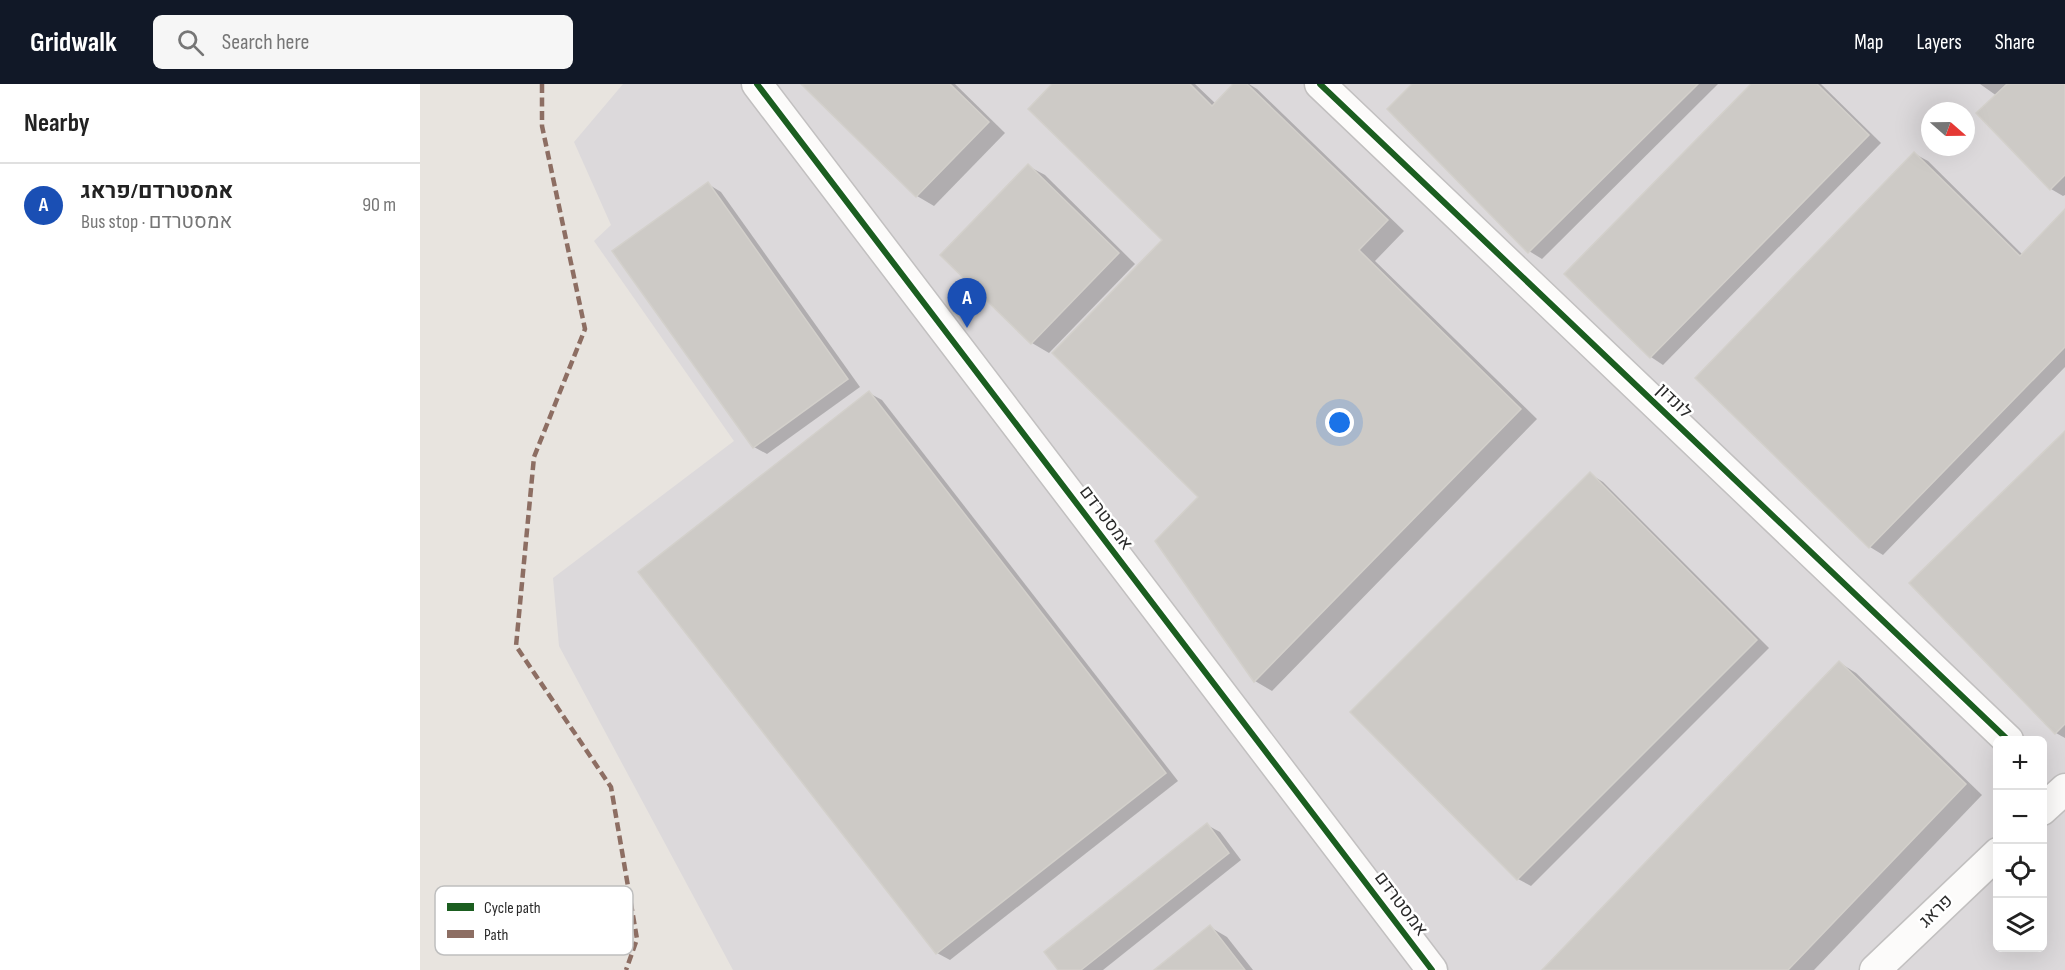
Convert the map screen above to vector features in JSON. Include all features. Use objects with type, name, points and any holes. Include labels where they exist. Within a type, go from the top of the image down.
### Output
[{"type":"street","name":"אמסטרדם","points":[[757,84],[1432,970]]},
{"type":"street","name":"לונדון","points":[[1320,84],[2003,736]]},
{"type":"street","name":"פראג","points":[[1875,970],[1993,858]]},
{"type":"shaded area","points":[[623,84],[2065,84],[2065,970],[733,970],[559,646],[553,578],[734,441],[594,241],[611,225],[574,142]]},
{"type":"building","points":[[801,84],[950,84],[989,122],[916,197]]},
{"type":"building","points":[[1052,84],[1190,84],[1212,106],[1233,84],[1247,84],[1388,220],[1359,250],[1521,409],[1254,682],[1155,541],[1198,497],[1052,353],[1162,240],[1028,109]]},
{"type":"building","points":[[1412,84],[1698,84],[1528,253],[1387,109]]},
{"type":"building","points":[[1751,84],[1817,84],[1869,135],[1650,358],[1564,274]]},
{"type":"building","points":[[2007,84],[2065,84],[2065,175],[2050,190],[1976,113]]},
{"type":"building","points":[[1914,152],[2020,256],[2065,209],[2065,347],[1869,548],[1695,378]]},
{"type":"building","points":[[1028,164],[1119,253],[1031,344],[940,255]]},
{"type":"building","points":[[708,182],[848,379],[753,448],[612,251]]},
{"type":"building","points":[[869,391],[1166,773],[936,954],[638,572]]},
{"type":"building","points":[[2065,431],[2065,724],[2055,734],[1909,583]]},
{"type":"building","points":[[1590,472],[1757,640],[1517,880],[1350,712]]},
{"type":"building","points":[[1839,661],[1966,784],[1788,970],[1542,970]]},
{"type":"building","points":[[1207,823],[1229,853],[1081,970],[1058,970],[1044,952]]},
{"type":"building","points":[[1210,925],[1245,970],[1154,970]]},
{"type":"marked path","points":[[542,84],[542,126],[585,329],[534,457],[516,646],[611,787],[628,886]]},
{"type":"marked path","points":[[633,916],[637,939],[633,950]]},
{"type":"marked path","points":[[626,970],[631,955]]},
{"type":"cycle path","points":[[757,84],[1432,970]]},
{"type":"cycle path","points":[[1320,84],[2004,736]]},
{"type":"place","name":"אמסטרדם/פראג","points":[[967,328]]}]
